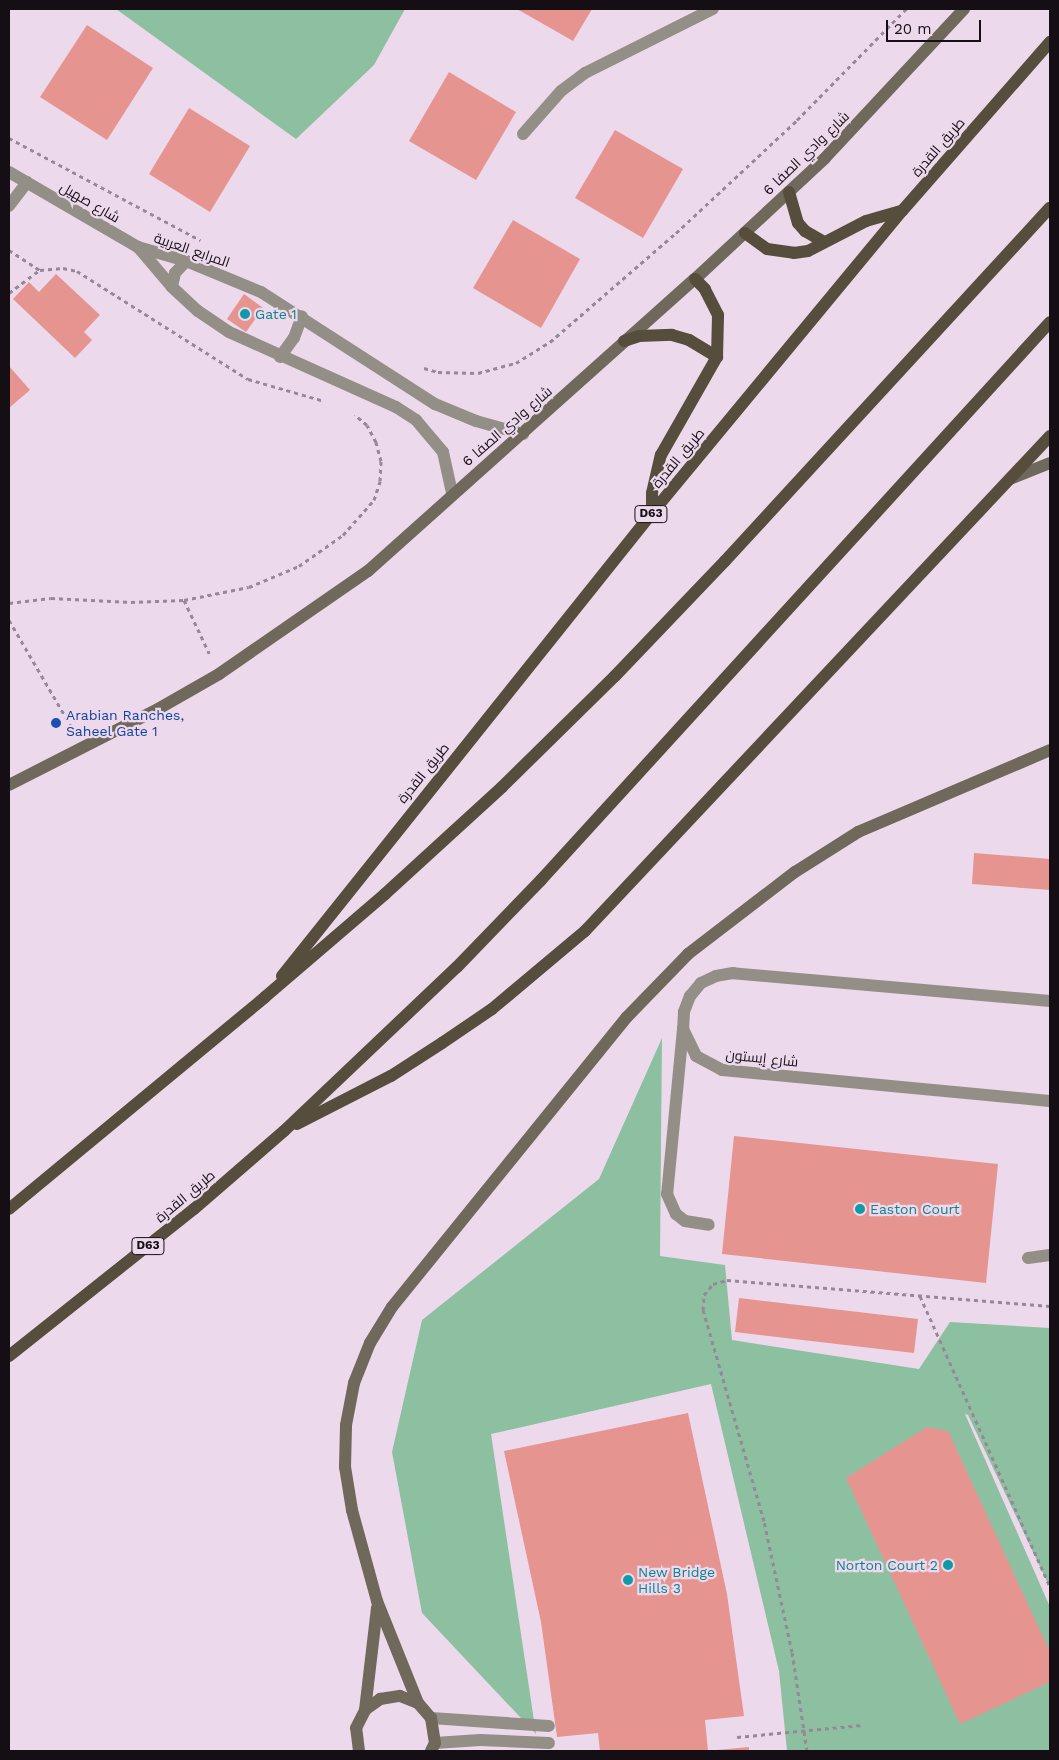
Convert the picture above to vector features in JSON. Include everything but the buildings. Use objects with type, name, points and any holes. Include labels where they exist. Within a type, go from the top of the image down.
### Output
[{"type":"main road","name":"طريق القدرة","points":[[265,997],[652,513],[902,211],[1050,42]]},
{"type":"main road","points":[[788,192],[798,223],[805,231],[824,242]]},
{"type":"main road","name":"طريق القدرة","points":[[9,1209],[265,997],[392,888],[615,676],[1050,208]]},
{"type":"main road","points":[[745,233],[767,249],[780,253],[808,251],[866,221],[902,211]]},
{"type":"main road","points":[[652,513],[652,493],[661,455],[717,357],[718,315],[712,301],[695,279]]},
{"type":"main road","name":"طريق القدرة","points":[[9,1356],[194,1209],[284,1131],[372,1050],[541,880],[1050,322]]},
{"type":"main road","points":[[624,341],[639,336],[672,335],[689,340],[717,357]]},
{"type":"main road","name":"طريق القدرة","points":[[284,1131],[391,1076],[442,1043],[492,1009],[585,931],[1050,436]]},
{"type":"street","points":[[523,134],[561,91],[585,73],[713,9]]},
{"type":"street","name":"شارع وادي الصفا 6","points":[[9,785],[219,674],[297,623],[368,571],[452,493],[523,434],[745,233],[887,94],[964,9]]},
{"type":"street","name":"شارع صهيل","points":[[9,172],[138,247]]},
{"type":"street","points":[[9,206],[27,182]]},
{"type":"street","name":"المرابع العربية","points":[[138,247],[186,261],[261,292],[302,316],[435,404],[476,421],[523,434]]},
{"type":"street","name":"المرابع العربية","points":[[138,247],[172,288],[198,311],[229,332],[280,357],[396,407],[416,420],[442,452],[452,493]]},
{"type":"street","points":[[172,288],[175,273],[186,261]]},
{"type":"street","points":[[280,357],[294,338],[302,316]]},
{"type":"street","points":[[1010,479],[1050,463]]},
{"type":"street","points":[[549,1743],[433,1747],[431,1718],[418,1703],[378,1601],[352,1510],[345,1468],[346,1425],[354,1383],[370,1343],[418,1271],[644,997],[713,932],[795,872],[858,832],[1050,750]]},
{"type":"street","points":[[709,1226],[685,1220],[676,1214],[668,1194],[684,1012],[690,996],[701,984],[716,976],[734,974],[1050,1001]]},
{"type":"street","name":"شارع إيستون","points":[[683,1029],[696,1056],[722,1070],[1050,1101]]},
{"type":"street","points":[[1028,1258],[1050,1255]]},
{"type":"street","points":[[359,1751],[356,1728],[364,1710],[378,1601]]},
{"type":"street","points":[[364,1710],[380,1699],[400,1696],[418,1703]]},
{"type":"street","points":[[431,1718],[549,1726]]},
{"type":"path","points":[[419,366],[438,372],[478,373],[516,363],[550,342],[676,234],[798,120],[906,9]]},
{"type":"path","points":[[9,138],[156,214],[208,245]]},
{"type":"path","points":[[9,250],[40,270]]},
{"type":"path","points":[[9,293],[40,270],[63,268],[77,271],[248,379],[288,393],[334,404]]},
{"type":"path","points":[[9,603],[51,598],[130,602],[184,600],[249,587],[274,578],[322,552],[363,516],[374,500],[380,481],[381,461],[376,442],[366,425],[346,410]]},
{"type":"path","points":[[184,600],[219,674]]},
{"type":"path","points":[[9,620],[83,747]]},
{"type":"path","points":[[807,1751],[792,1652],[764,1521],[703,1310],[704,1295],[713,1284],[727,1280],[1050,1306]]},
{"type":"path","points":[[920,1296],[1050,1586]]},
{"type":"path","points":[[737,1737],[862,1725]]},
{"type":"green space","points":[[116,9],[405,9],[374,65],[296,139]]},
{"type":"green space","points":[[662,1038],[660,1256],[725,1265],[732,1340],[919,1369],[950,1322],[1050,1328],[1050,1588],[968,1415],[965,1414],[1050,1607],[1050,1751],[787,1751],[779,1671],[711,1384],[491,1434],[536,1734],[422,1613],[392,1452],[422,1320],[599,1179]]},
{"type":"place","name":"Gate 1","points":[[245,314]]},
{"type":"place","name":"Arabian Ranches, Saheel Gate 1","points":[[56,723]]},
{"type":"place","name":"Easton Court","points":[[860,1209]]},
{"type":"place","name":"Norton Court 2","points":[[948,1565]]},
{"type":"place","name":"New Bridge Hills 3","points":[[628,1580]]}]
